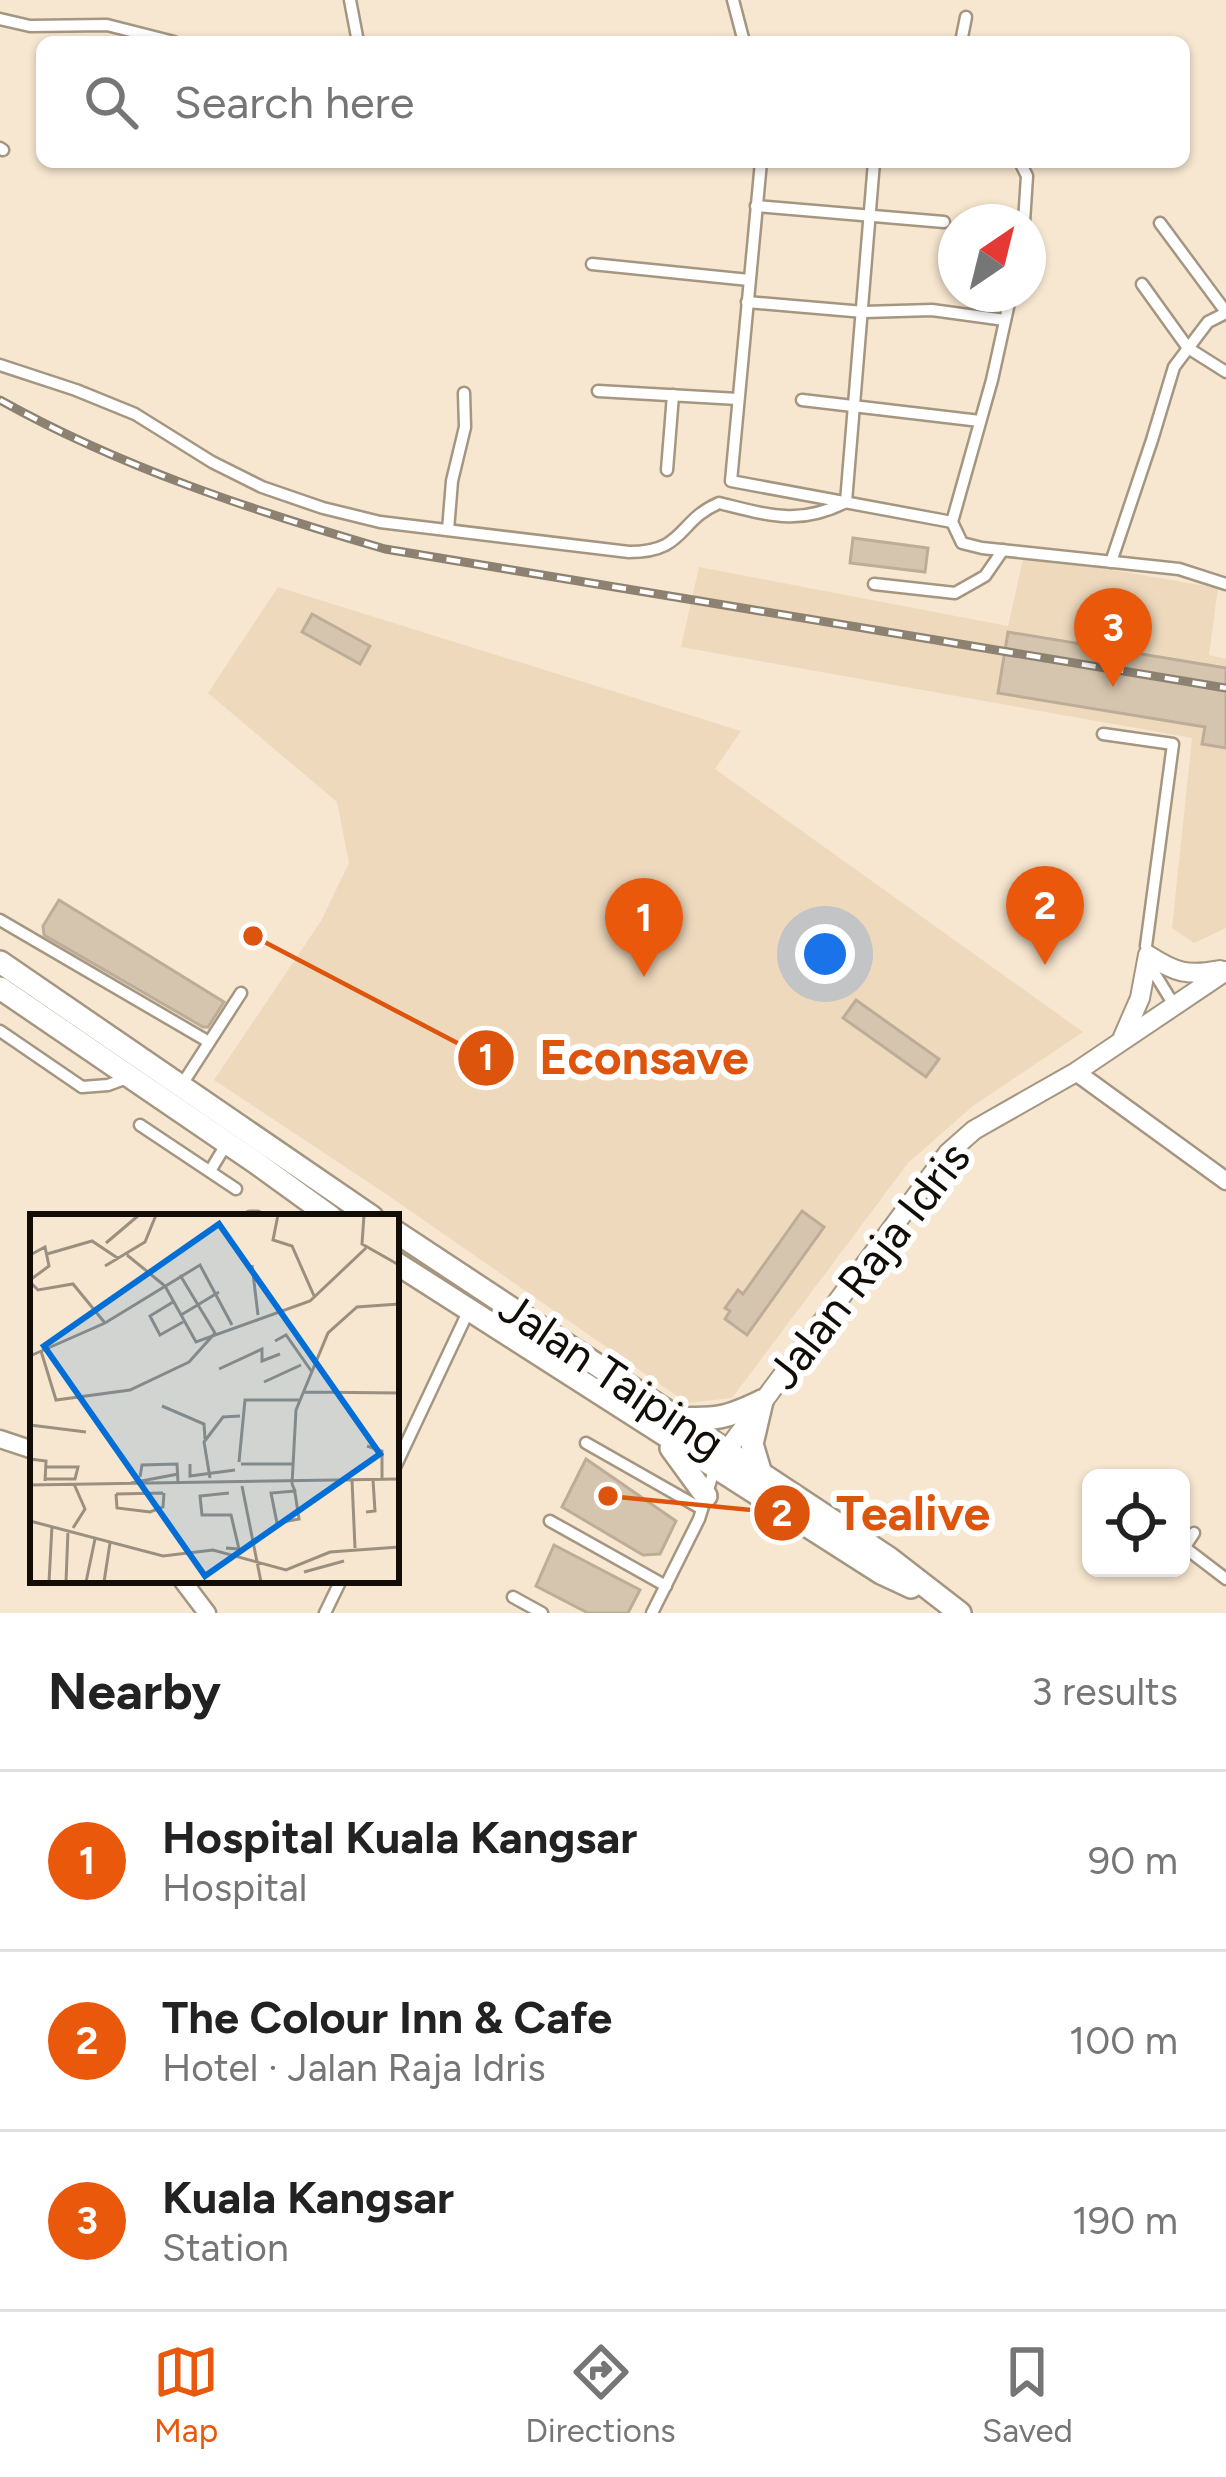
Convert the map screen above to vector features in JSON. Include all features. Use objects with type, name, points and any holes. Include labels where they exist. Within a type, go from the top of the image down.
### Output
[{"type":"highway","points":[[0,962],[367,1214]]},
{"type":"highway","points":[[0,988],[327,1214]]},
{"type":"highway","points":[[334,1192],[353,1214]]},
{"type":"highway","name":"Jalan Taiping","points":[[399,1234],[676,1418],[720,1458],[881,1573],[952,1608]]},
{"type":"highway","name":"Jalan Taiping","points":[[399,1265],[656,1430],[761,1474],[889,1558],[952,1608]]},
{"type":"highway","points":[[676,1418],[732,1416],[763,1401]]},
{"type":"highway","points":[[761,1474],[752,1444],[763,1401]]},
{"type":"highway","points":[[656,1430],[683,1462],[704,1502]]},
{"type":"main road","points":[[1121,1041],[1140,998],[1148,955],[1170,969],[1194,975],[1226,970]]},
{"type":"main road","name":"Jalan Raja Idris","points":[[720,1458],[948,1153],[974,1130],[1076,1072],[1226,970]]},
{"type":"street","points":[[350,0],[357,36]]},
{"type":"street","points":[[733,0],[743,36]]},
{"type":"street","points":[[962,36],[966,17]]},
{"type":"street","points":[[0,19],[30,26],[107,25],[150,36]]},
{"type":"street","points":[[759,168],[731,481],[952,522]]},
{"type":"street","points":[[846,502],[874,168]]},
{"type":"street","points":[[1022,168],[1027,176],[1025,204]]},
{"type":"street","points":[[756,206],[938,222]]},
{"type":"street","points":[[1111,562],[1174,367],[1208,322],[1226,313],[1160,223]]},
{"type":"street","points":[[592,264],[749,280]]},
{"type":"street","points":[[1142,284],[1188,348],[1226,372]]},
{"type":"street","points":[[747,302],[863,311],[932,310],[1005,320]]},
{"type":"street","points":[[1007,312],[952,522],[962,542],[1179,569],[1226,584]]},
{"type":"street","points":[[0,365],[135,414],[262,487],[380,522],[656,552],[719,503],[801,518],[824,514],[846,502]]},
{"type":"street","points":[[598,391],[738,399]]},
{"type":"street","points":[[448,530],[452,481],[465,427],[464,392]]},
{"type":"street","points":[[667,470],[673,395]]},
{"type":"street","points":[[802,400],[980,421]]},
{"type":"street","points":[[874,584],[956,593],[985,576],[1004,550]]},
{"type":"street","points":[[1103,734],[1173,744],[1146,946],[1150,966],[1174,1005]]},
{"type":"street","points":[[0,920],[209,1042]]},
{"type":"street","points":[[181,1086],[241,993]]},
{"type":"street","points":[[0,1031],[82,1087],[130,1077]]},
{"type":"street","points":[[1076,1072],[1226,1180]]},
{"type":"street","points":[[140,1125],[236,1189]]},
{"type":"street","points":[[209,1172],[227,1143]]},
{"type":"street","points":[[399,1459],[468,1312]]},
{"type":"street","points":[[0,1438],[30,1449]]},
{"type":"street","points":[[586,1443],[704,1502]]},
{"type":"street","points":[[652,1613],[720,1458]]},
{"type":"street","points":[[550,1521],[665,1586]]},
{"type":"street","points":[[1194,1533],[1188,1550],[1226,1579]]},
{"type":"street","points":[[184,1583],[207,1613]]},
{"type":"street","points":[[325,1613],[340,1583]]},
{"type":"street","points":[[513,1598],[542,1613]]},
{"type":"shaded area","points":[[1024,555],[1218,588],[1209,655],[1226,659],[1226,928],[1194,943],[1172,928],[1192,738],[681,647],[699,567],[1008,626]]},
{"type":"shaded area","points":[[278,587],[741,731],[715,769],[1083,1032],[973,1106],[908,1163],[732,1398],[687,1403],[214,1080],[321,921],[349,863],[337,802],[208,693]]},
{"type":"building","points":[[853,538],[928,548],[925,572],[850,563]]},
{"type":"building","points":[[312,614],[370,646],[360,664],[302,632]]},
{"type":"building","points":[[1008,632],[1226,668],[1226,748],[1202,744],[1205,727],[998,693]]},
{"type":"building","points":[[59,900],[224,1002],[208,1027],[44,935],[43,926]]},
{"type":"building","points":[[856,1000],[939,1059],[926,1077],[843,1018]]},
{"type":"building","points":[[802,1211],[824,1227],[747,1335],[725,1319],[730,1311],[725,1308],[738,1290],[743,1294]]},
{"type":"building","points":[[586,1459],[676,1521],[660,1554],[643,1555],[562,1507]]},
{"type":"building","points":[[554,1545],[640,1590],[628,1613],[588,1613],[536,1586]]},
{"type":"railway","points":[[0,400],[92,446],[188,485],[385,549],[1226,688]]},
{"type":"place","name":"Kuala Kangsar","points":[[1113,687]]},
{"type":"place","name":"Econsave","points":[[253,936]]},
{"type":"place","name":"The Colour Inn & Cafe","points":[[1045,965]]},
{"type":"place","name":"Hospital Kuala Kangsar","points":[[644,977]]},
{"type":"place","name":"Tealive","points":[[608,1496]]}]
